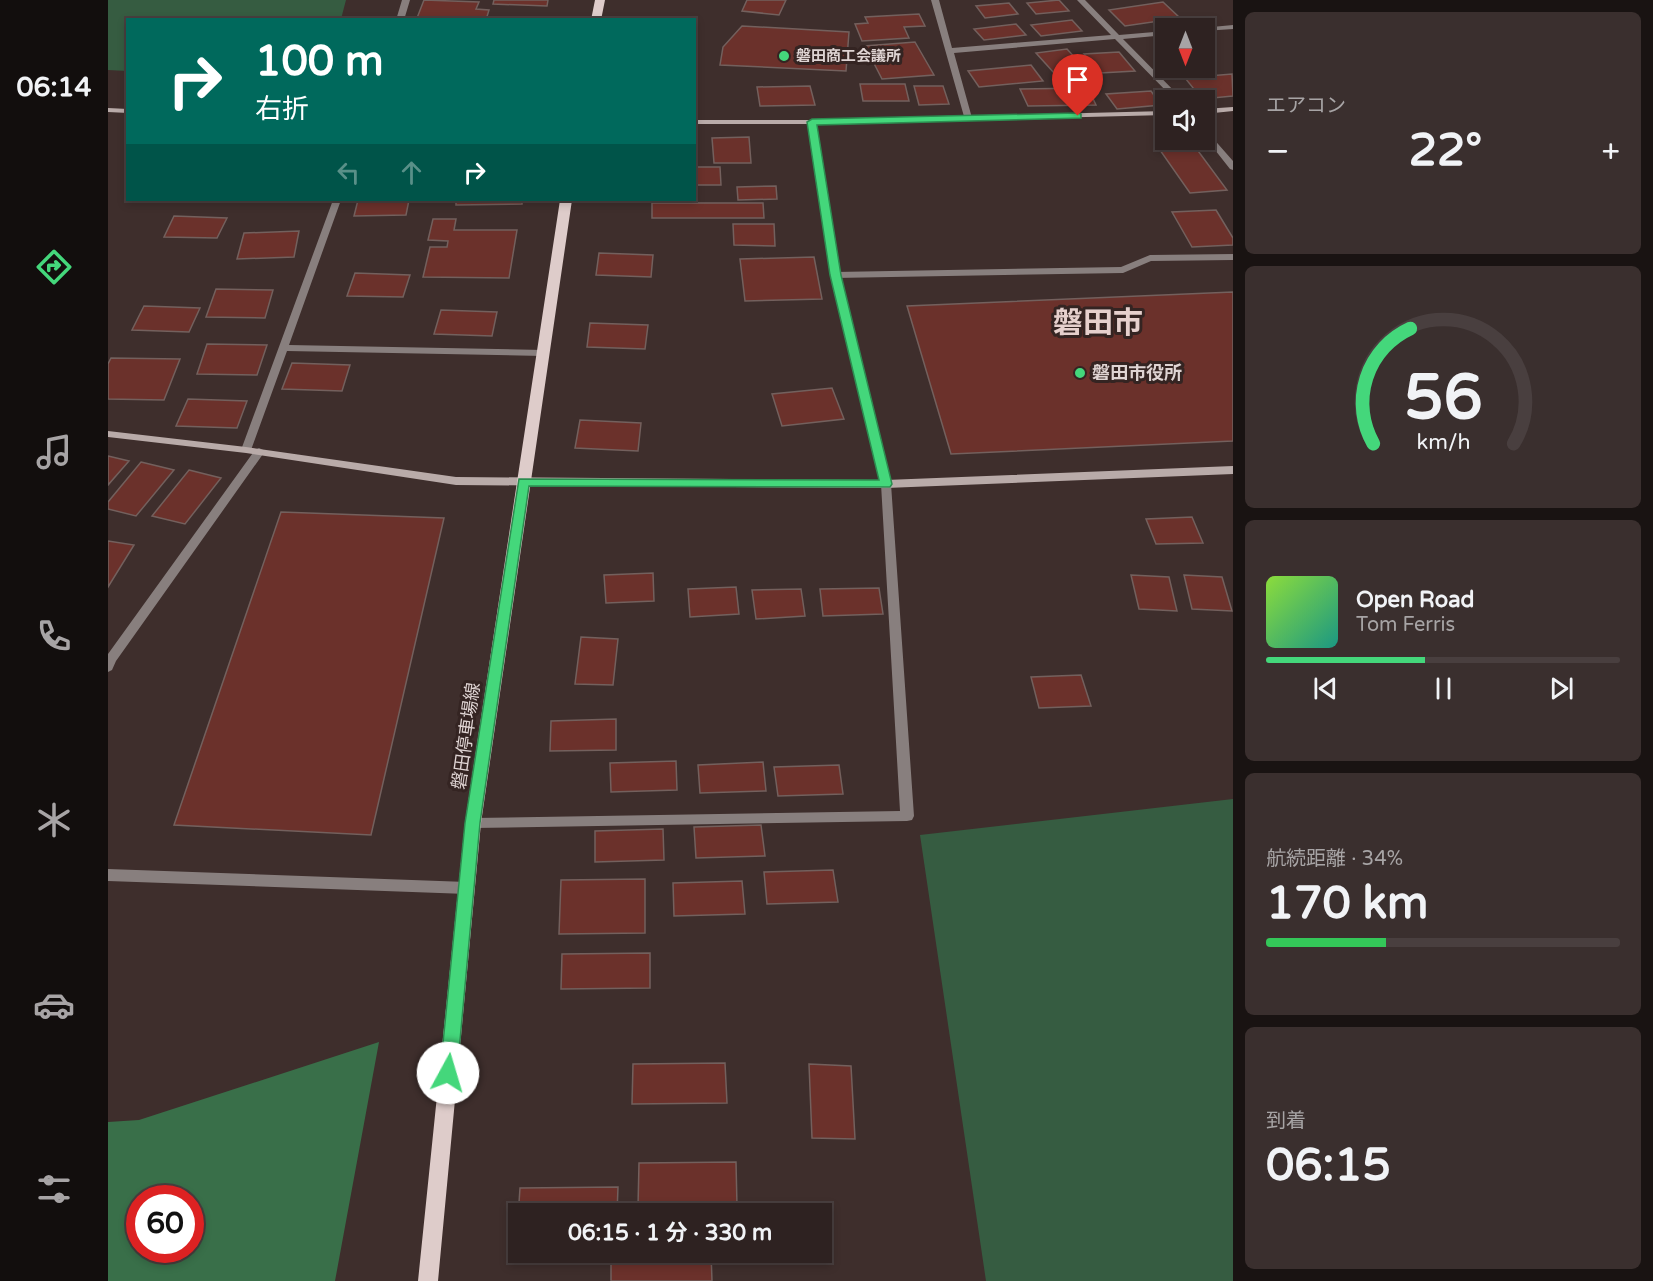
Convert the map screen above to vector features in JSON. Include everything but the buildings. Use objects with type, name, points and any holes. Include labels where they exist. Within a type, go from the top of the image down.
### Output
[{"type":"main road","points":[[596,18],[600,0]]},
{"type":"main road","name":"磐田停車場線","points":[[428,1281],[473,823],[566,201]]},
{"type":"street","points":[[401,18],[406,0]]},
{"type":"street","points":[[935,0],[968,118]]},
{"type":"street","points":[[1081,0],[1169,90]]},
{"type":"street","points":[[1215,28],[1233,27]]},
{"type":"street","points":[[949,51],[1155,34]]},
{"type":"street","points":[[1215,111],[1233,109]]},
{"type":"street","points":[[108,110],[126,111]]},
{"type":"street","points":[[696,122],[812,122],[1155,114]]},
{"type":"street","points":[[473,823],[907,816],[886,484],[835,275],[812,122]]},
{"type":"street","points":[[1215,144],[1233,167]]},
{"type":"street","points":[[246,450],[337,201]]},
{"type":"street","points":[[835,275],[1123,270],[1150,258],[1233,257]]},
{"type":"street","points":[[283,348],[543,353]]},
{"type":"street","points":[[108,434],[246,450],[456,482],[886,484],[1233,470]]},
{"type":"street","points":[[108,667],[110,660],[259,452]]},
{"type":"street","points":[[108,875],[467,888]]},
{"type":"green space","points":[[108,0],[346,0],[341,18],[126,18],[126,71],[108,70]]},
{"type":"green space","points":[[1233,799],[1233,1281],[986,1281],[920,835]]},
{"type":"green space","points":[[379,1042],[335,1281],[108,1281],[108,1122],[139,1120]]},
{"type":"place","name":"磐田商工会議所","points":[[784,56]]},
{"type":"place","name":"磐田市役所","points":[[1080,373]]},
{"type":"district","name":"磐田市","points":[[1098,323]]},
{"type":"route","points":[[448,1073],[473,823],[524,482],[886,484],[835,275],[812,122],[1078,116]]}]
